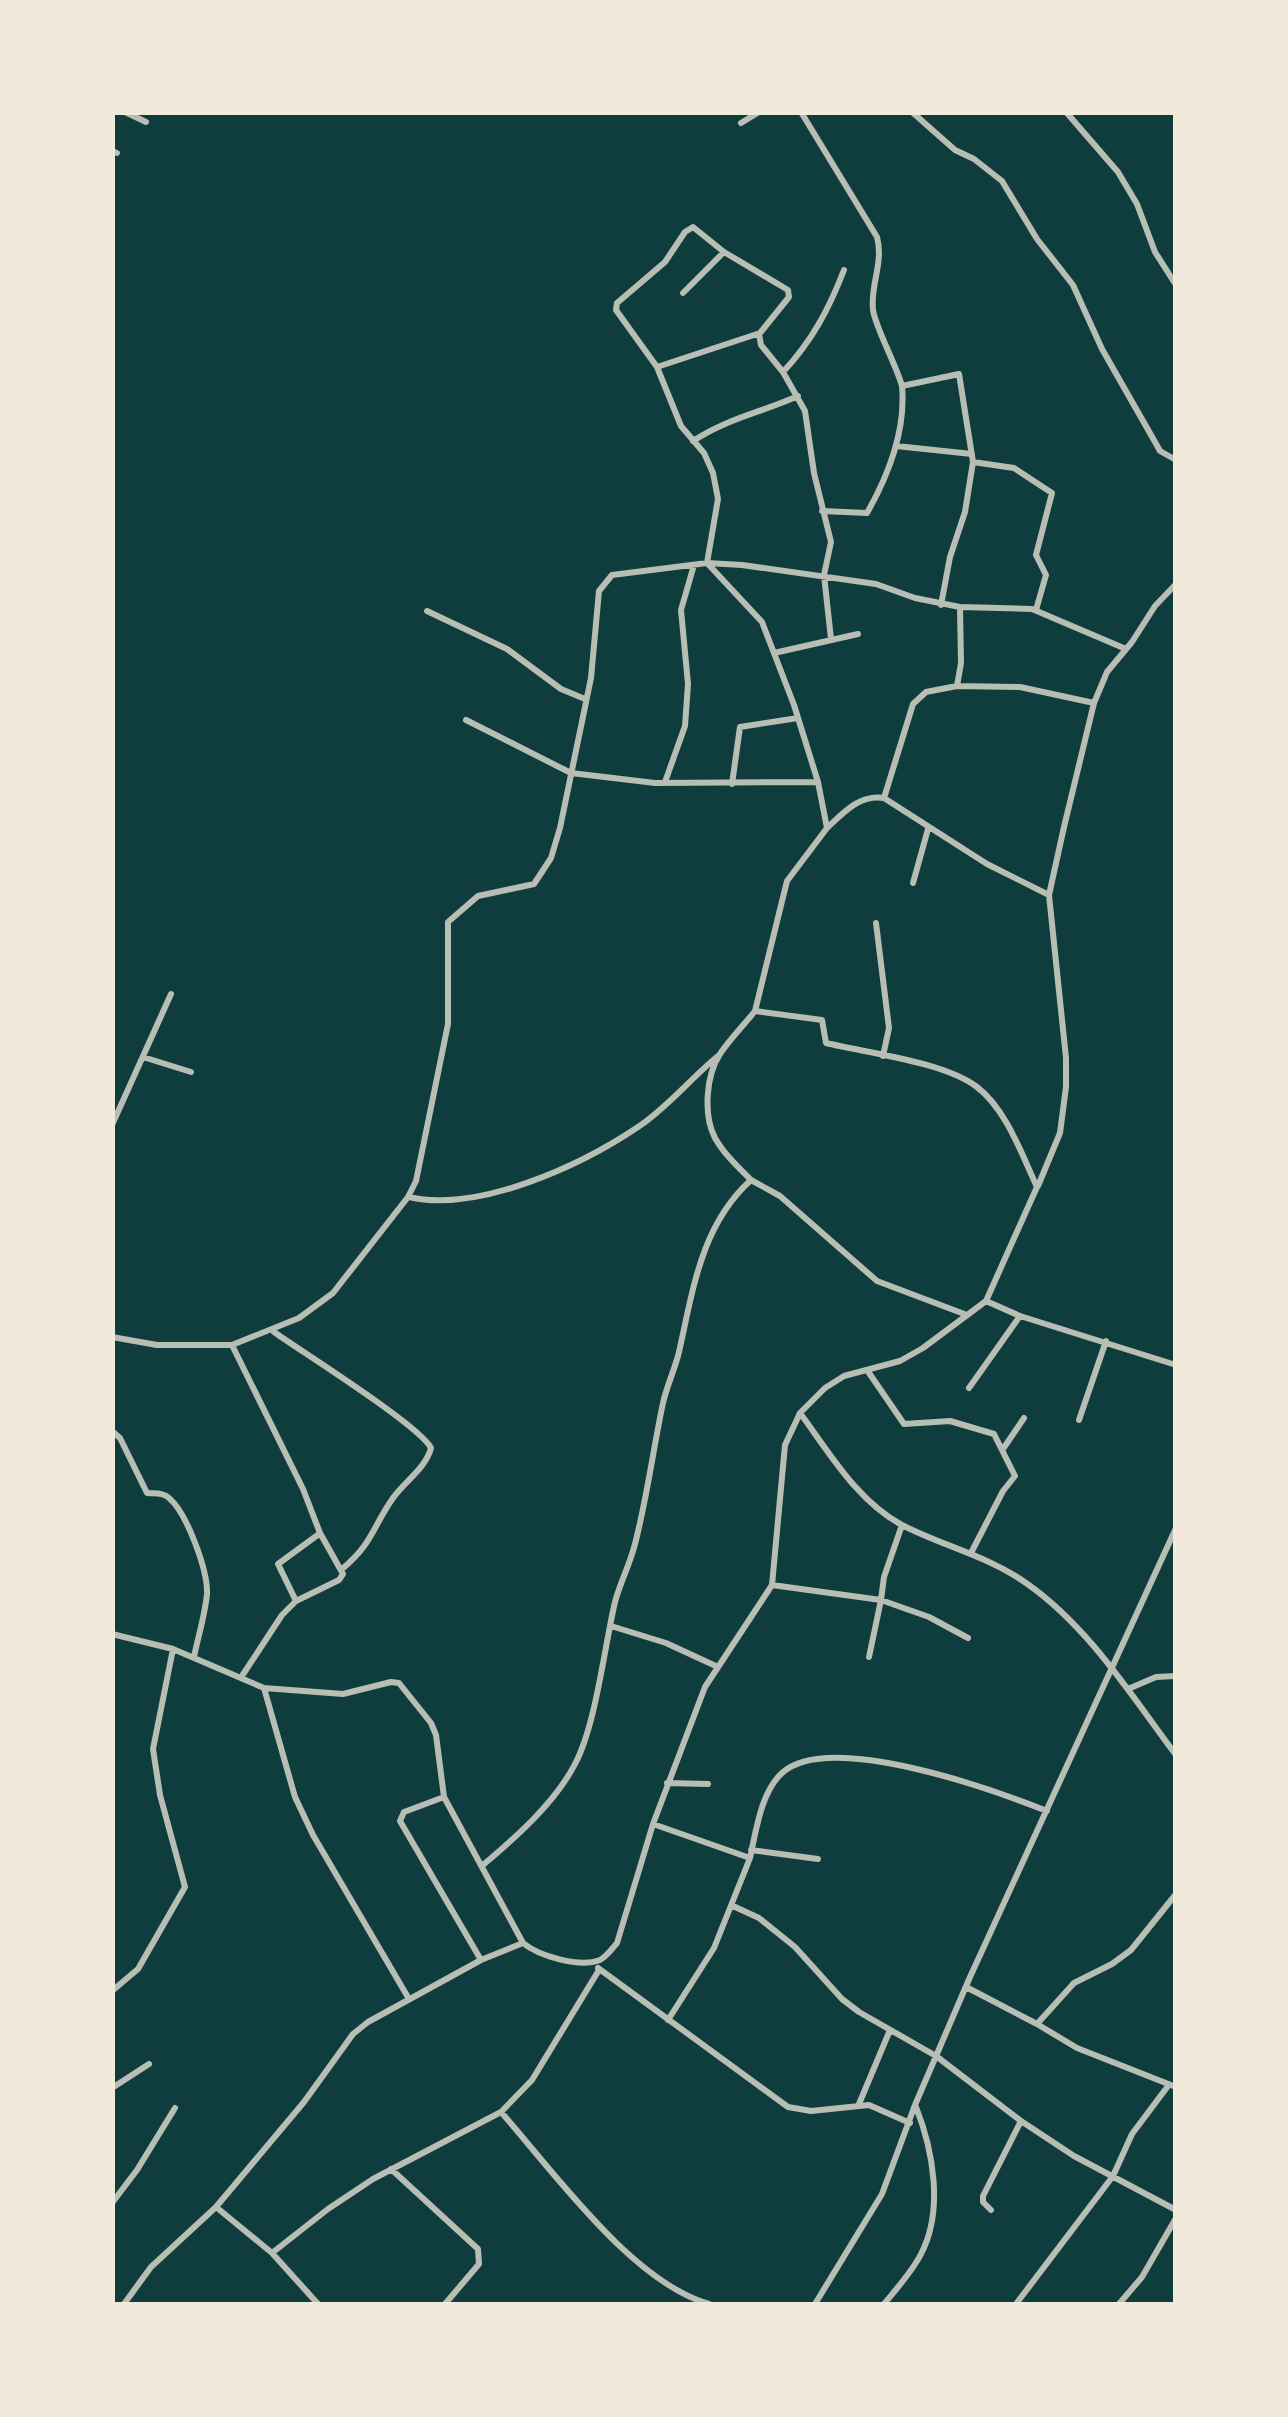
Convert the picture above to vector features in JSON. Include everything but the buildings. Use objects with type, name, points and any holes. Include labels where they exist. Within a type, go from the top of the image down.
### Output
[{"type":"street","points":[[126,112],[146,122]]},
{"type":"street","points":[[741,123],[759,112]]},
{"type":"street","points":[[801,112],[877,237],[880,260],[873,312],[902,386],[901,429],[867,513],[822,511]]},
{"type":"street","points":[[912,112],[955,150],[1002,181],[1037,239],[1073,285],[1102,349],[1154,442],[1160,451],[1176,460]]},
{"type":"street","points":[[1066,112],[1118,172],[1176,286]]},
{"type":"street","points":[[657,367],[760,333],[789,296],[788,290],[689,228],[665,262],[617,303],[620,317],[657,367],[680,426],[704,453],[718,485],[707,563]]},
{"type":"street","points":[[684,292],[724,252]]},
{"type":"street","points":[[783,372],[802,352],[826,315],[844,270]]},
{"type":"street","points":[[760,333],[761,345],[783,372],[805,411],[830,542],[824,575],[831,639]]},
{"type":"street","points":[[902,386],[959,374],[972,458],[941,604]]},
{"type":"street","points":[[693,440],[721,422],[766,410],[798,396]]},
{"type":"street","points":[[896,446],[1014,468],[1052,493],[1036,555],[1046,575],[1036,610]]},
{"type":"street","points":[[707,563],[762,622],[798,718],[818,782],[827,828]]},
{"type":"street","points":[[112,1337],[157,1344],[232,1345],[272,1331],[299,1318],[334,1293],[408,1197],[416,1181],[448,1024],[448,922],[478,896],[526,888],[540,878],[551,858],[591,678],[599,591],[612,575],[707,563],[824,575],[876,584],[941,604],[1036,610],[1126,650]]},
{"type":"street","points":[[665,782],[684,726],[688,684],[681,610],[694,565]]},
{"type":"street","points":[[112,1634],[194,1657],[264,1688],[343,1694],[399,1683],[412,1696],[436,1735],[444,1797],[523,1943],[533,1951],[578,1962],[605,1958],[617,1943],[652,1824],[705,1687],[772,1585],[784,1445],[800,1413],[825,1388],[844,1376],[900,1361],[986,1302],[1038,1187],[1060,1133],[1066,1087],[1048,895],[1094,704],[1107,672],[1176,584]]},
{"type":"street","points":[[957,686],[961,663],[960,607]]},
{"type":"street","points":[[427,611],[506,649],[561,689],[585,699]]},
{"type":"street","points":[[774,653],[858,634]]},
{"type":"street","points":[[884,798],[914,704],[926,692],[957,686],[1020,687],[1094,704]]},
{"type":"street","points":[[732,784],[740,727],[798,718]]},
{"type":"street","points":[[466,720],[571,773],[665,782],[818,782]]},
{"type":"street","points":[[408,1197],[447,1201],[547,1175],[641,1125],[719,1055],[755,1011],[786,882],[827,828],[851,807],[872,796],[884,798],[928,829],[1048,895]]},
{"type":"street","points":[[913,883],[928,829]]},
{"type":"street","points":[[876,924],[889,1028],[883,1056]]},
{"type":"street","points":[[112,1125],[171,994]]},
{"type":"street","points":[[755,1011],[822,1020],[826,1043],[952,1072],[980,1088],[1002,1117],[1038,1187]]},
{"type":"street","points":[[719,1055],[709,1090],[710,1125],[716,1139],[751,1180],[780,1196],[877,1281],[967,1315]]},
{"type":"street","points":[[143,1057],[190,1072]]},
{"type":"street","points":[[483,1865],[508,1844],[575,1764],[616,1600],[634,1548],[664,1400],[678,1357],[696,1272],[711,1234],[736,1193],[751,1180]]},
{"type":"street","points":[[986,1302],[1176,1365]]},
{"type":"street","points":[[969,1388],[1020,1316]]},
{"type":"street","points":[[242,1676],[264,1638],[296,1601],[339,1580],[342,1569],[371,1540],[395,1495],[427,1460],[430,1448],[426,1440],[388,1411],[272,1331]]},
{"type":"street","points":[[1079,1420],[1106,1340]]},
{"type":"street","points":[[232,1345],[303,1488],[320,1534],[342,1569]]},
{"type":"street","points":[[867,1370],[904,1424],[957,1422],[994,1434],[1003,1449],[1015,1476],[971,1553]]},
{"type":"street","points":[[800,1413],[851,1482],[880,1510],[1025,1582],[1066,1616],[1128,1689],[1176,1755]]},
{"type":"street","points":[[1003,1449],[1024,1418]]},
{"type":"street","points":[[112,1431],[120,1438],[146,1494],[171,1499],[202,1563],[207,1592],[194,1657]]},
{"type":"street","points":[[870,1657],[884,1577],[902,1524]]},
{"type":"street","points":[[814,2304],[882,2194],[936,2056],[1176,1528]]},
{"type":"street","points":[[296,1601],[278,1564],[320,1534]]},
{"type":"street","points":[[772,1585],[881,1600],[929,1617],[968,1638]]},
{"type":"street","points":[[611,1626],[666,1643],[718,1667]]},
{"type":"street","points":[[112,1991],[138,1969],[185,1887],[152,1750],[173,1650]]},
{"type":"street","points":[[1128,1689],[1156,1678],[1176,1676]]},
{"type":"street","points":[[264,1688],[294,1797],[409,1999]]},
{"type":"street","points":[[668,2020],[714,1948],[733,1906],[768,1792],[778,1776],[806,1760],[842,1758],[926,1772],[988,1788],[1048,1811]]},
{"type":"street","points":[[667,1784],[708,1784]]},
{"type":"street","points":[[444,1797],[404,1812],[400,1821],[481,1960]]},
{"type":"street","points":[[652,1824],[751,1854],[818,1859]]},
{"type":"street","points":[[1037,2024],[1074,1983],[1131,1950],[1176,1894]]},
{"type":"street","points":[[733,1906],[759,1918],[795,1947],[842,2000],[936,2056],[1074,2156],[1176,2214],[1142,2278],[1118,2304]]},
{"type":"street","points":[[124,2304],[150,2267],[216,2206],[304,2102],[352,2034],[481,1960],[523,1943]]},
{"type":"street","points":[[595,1961],[599,1970],[788,2107],[812,2111],[869,2104],[910,2123]]},
{"type":"street","points":[[272,2253],[328,2209],[391,2169],[501,2112],[532,2080],[599,1970]]},
{"type":"street","points":[[968,1988],[1077,2048],[1172,2086],[1132,2134],[1112,2176],[1016,2304]]},
{"type":"street","points":[[859,2104],[890,2030]]},
{"type":"street","points":[[112,2088],[149,2064]]},
{"type":"street","points":[[884,2304],[922,2254],[932,2222],[930,2156],[916,2105]]},
{"type":"street","points":[[112,2203],[138,2170],[174,2108]]},
{"type":"street","points":[[501,2112],[632,2257],[658,2280],[709,2304]]},
{"type":"street","points":[[991,2210],[983,2196],[1021,2121]]},
{"type":"street","points":[[391,2169],[478,2249],[479,2264],[445,2304]]},
{"type":"street","points":[[216,2206],[272,2253],[318,2304]]},
{"type":"street","points":[[673,2304],[685,2296]]}]
